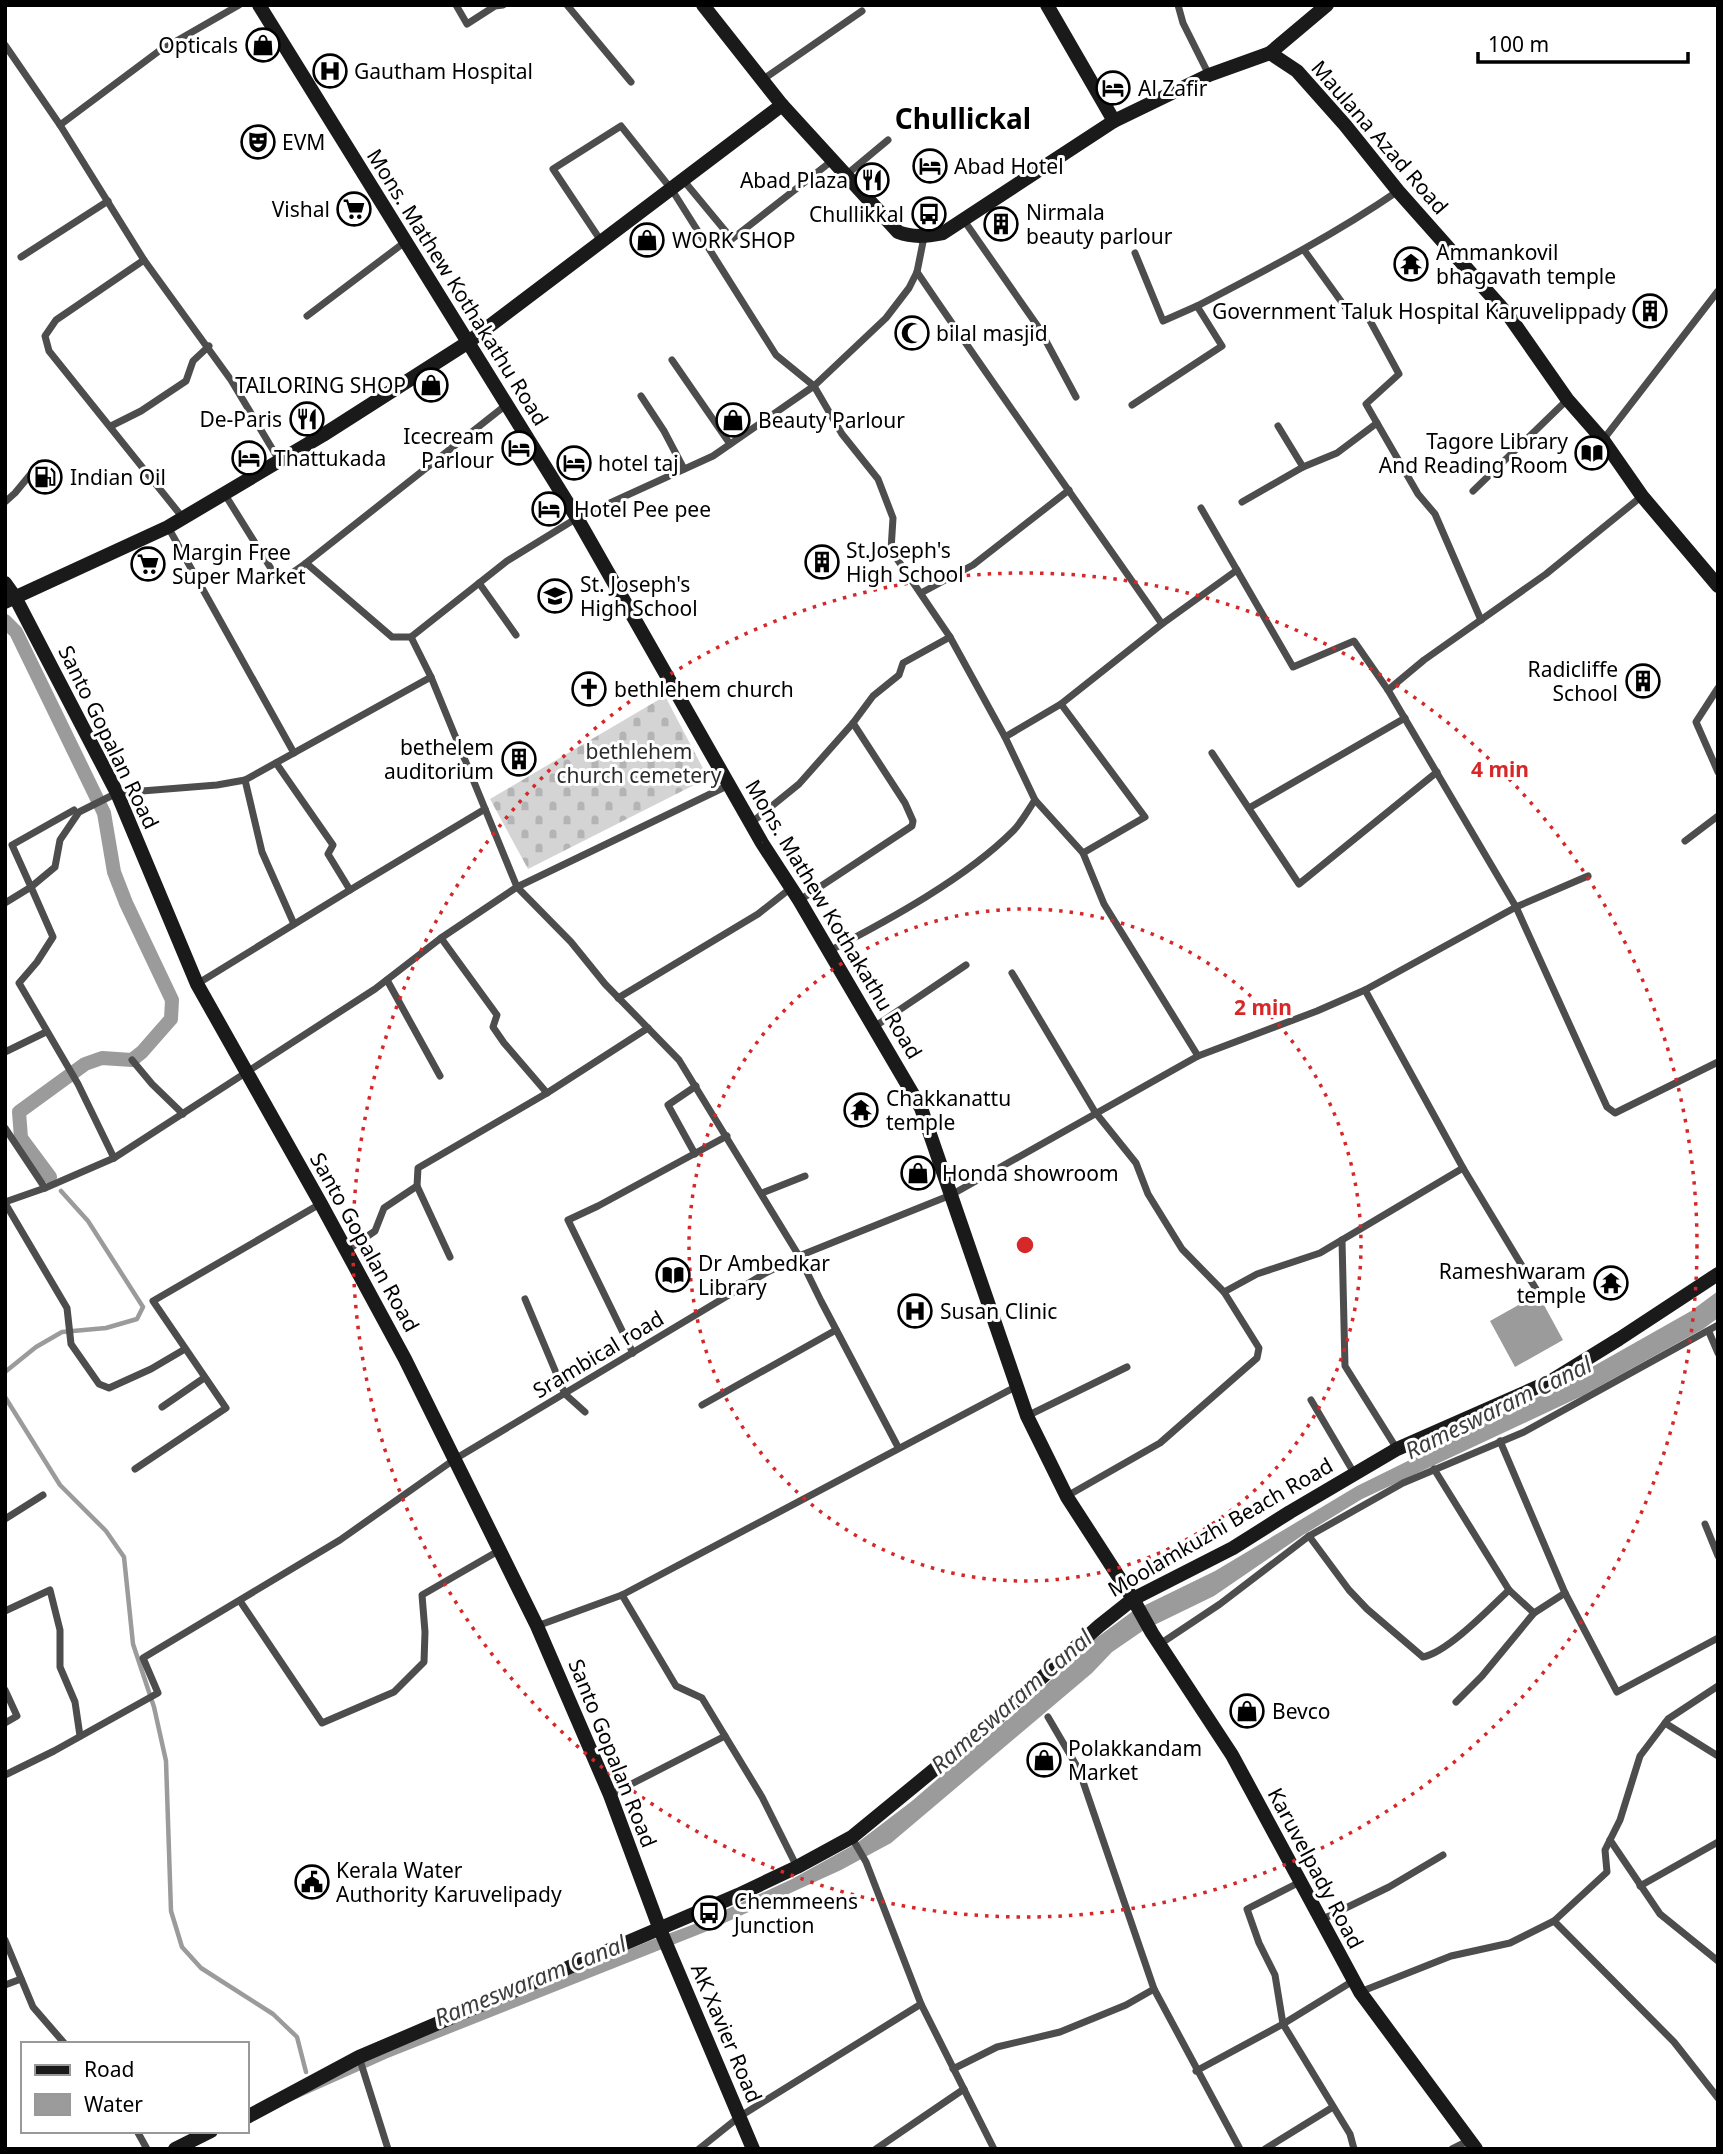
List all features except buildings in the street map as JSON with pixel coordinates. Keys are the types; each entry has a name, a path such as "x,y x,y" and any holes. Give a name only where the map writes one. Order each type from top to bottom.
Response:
{"street":[{"path":"60,125 159,51 239,5"},
{"name":"Mons. Mathew Kothakathu Road","path":"258,5 577,518 751,823 921,1108 1027,1416 1067,1497 1134,1601"},
{"path":"456,5 467,24 495,6 503,5"},
{"path":"567,5 631,82"},
{"path":"704,5 782,105 898,232 910,236 924,236 943,233 1114,121 1209,75 1270,53 1327,5"},
{"path":"1047,5 1114,121"},
{"path":"1178,5 1183,23 1209,75"},
{"path":"762,80 862,11"},
{"path":"5,45 60,125 144,260 209,346 279,460"},
{"name":"Maulana Azad Road","path":"1270,53 1297,71 1398,191 1509,316 1567,399 1603,440 1642,496 1718,586"},
{"path":"10,600 168,527 467,343 782,105"},
{"path":"601,242 553,169 621,126 671,190 776,355 814,386 842,434 878,479 893,517 891,550 950,637 1005,737 1035,800 1083,853 1104,904 1198,1056"},
{"path":"846,175 888,140"},
{"path":"684,181 732,239 832,160"},
{"path":"1135,253 1163,321 1304,250 1360,218 1398,191"},
{"path":"21,257 108,201"},
{"path":"963,219 1039,328 1076,397"},
{"path":"306,563 392,637 411,638 507,561 577,518 713,456 814,386 886,318 909,288 917,272 924,236"},
{"path":"307,316 405,242"},
{"path":"1304,250 1351,315 1368,317 1399,374 1366,404 1418,494 1435,514 1481,620"},
{"path":"144,260 56,320 45,336 49,351 183,518"},
{"path":"917,272 1162,624"},
{"path":"1603,440 1718,291"},
{"path":"1132,405 1222,346 1197,306"},
{"path":"111,426 141,411 186,381 193,361 209,346"},
{"path":"672,360 730,444"},
{"path":"641,396 684,469"},
{"path":"1473,491 1567,399"},
{"path":"223,493 275,575 285,578 506,405"},
{"path":"1242,502 1303,467 1337,453 1377,423"},
{"path":"1278,426 1303,467"},
{"path":"5,502 39,464"},
{"path":"921,593 973,565 1069,490"},
{"path":"1388,690 1424,660 1546,574 1642,496"},
{"path":"1200,508 1293,667 1354,641 1388,690 1516,907 1607,1107 1615,1113 1623,1110 1718,1062"},
{"path":"168,527 294,753"},
{"path":"1005,737 1061,704 1162,624 1237,570"},
{"name":"Santo Gopalan Road","path":"5,583 10,600 111,796 197,984 346,1251 455,1459 537,1626 610,1796 660,1930"},
{"path":"479,583 516,635"},
{"path":"751,823 800,784 873,696 899,675 903,663 950,637"},
{"path":"411,638 431,677 517,887 571,942 618,998 679,1060 799,1256 898,1447"},
{"path":"5,903 31,887 55,867 60,840 79,812 111,796 245,780 431,677"},
{"path":"1718,688 1696,722 1718,772"},
{"path":"1061,704 1145,817 1083,853"},
{"path":"1249,808 1405,718"},
{"path":"618,998 912,826 914,821 905,803 853,723"},
{"path":"1212,752 1299,884 1437,772"},
{"path":"276,763 333,845 328,854 350,890"},
{"path":"245,780 262,852 294,924"},
{"path":"185,1349 151,1369 109,1388 99,1384 71,1344 67,1308 5,1202 114,1158 387,980 441,938 517,887 729,785"},
{"path":"829,951 878,926 971,866 1014,830 1035,800"},
{"path":"197,984 485,809"},
{"path":"74,810 12,845 53,937 19,983 78,1084 114,1158"},
{"path":"1685,841 1718,816"},
{"name":"Srambical road","path":"80,1736 158,1693 144,1658 340,1540 455,1459 764,1274 799,1256 951,1195 1198,1056 1365,990 1516,907 1588,876"},
{"path":"441,938 497,1015 493,1027 547,1093"},
{"path":"874,1027 966,965"},
{"path":"1012,973 1096,1112 1136,1163 1148,1194 1182,1249 1224,1292 1259,1348 1257,1358 1160,1443 1067,1497"},
{"path":"387,980 440,1076"},
{"path":"1365,990 1463,1168 1536,1289"},
{"path":"450,1257 417,1186 418,1168 547,1093 648,1028"},
{"path":"5,1052 46,1032"},
{"path":"132,1060 183,1114"},
{"path":"695,1154 668,1105 696,1086"},
{"path":"5,1128 45,1188"},
{"path":"633,1353 568,1220 727,1136"},
{"path":"1224,1292 1257,1274 1320,1253 1463,1168"},
{"path":"762,1193 804,1176"},
{"path":"346,1251 375,1231 384,1208 417,1186"},
{"path":"135,1469 226,1408 153,1301 321,1204"},
{"path":"1342,1240 1345,1366 1398,1449"},
{"name":"Moolamkuzhi Beach Road","path":"248,2116 359,2059 660,1930 797,1867 852,1838 997,1718 1099,1626 1134,1601 1233,1548 1398,1449 1551,1381 1718,1273"},
{"path":"525,1299 565,1394 584,1412"},
{"path":"1158,1642 1220,1604 1309,1536 1403,1483 1547,1419 1718,1325"},
{"path":"702,1405 836,1330"},
{"path":"1709,1332 1718,1353"},
{"path":"1027,1416 1127,1367"},
{"path":"162,1407 204,1378"},
{"path":"537,1626 622,1595 1017,1386"},
{"path":"1311,1400 1354,1473"},
{"path":"1500,1441 1565,1593 1617,1692 1718,1638"},
{"path":"1434,1469 1509,1590 1534,1613"},
{"path":"5,1519 43,1495"},
{"path":"1705,1524 1718,1556"},
{"path":"1309,1536 1327,1563 1358,1600 1423,1657 1439,1651 1509,1590"},
{"path":"240,1601 322,1723 394,1692 424,1662 422,1595 500,1550"},
{"path":"5,1611 50,1590 60,1630 60,1667 75,1702 80,1736 5,1775"},
{"path":"1456,1702 1482,1676 1534,1613 1565,1593"},
{"path":"622,1595 676,1686 702,1698 762,1797 797,1867"},
{"name":"Karuvelpady Road","path":"1134,1601 1232,1755 1356,1987 1473,2145"},
{"path":"1196,2071 1356,1987 1451,1955 1510,1942 1554,1921 1608,1872 1605,1850 1620,1820 1640,1756 1665,1723 1718,1686"},
{"path":"5,1690 17,1716 5,1723"},
{"path":"1048,1717 1079,1770 1154,1989 1240,2149"},
{"path":"1665,1723 1718,1756"},
{"path":"610,1796 725,1736"},
{"path":"852,1838 866,1862 921,2004 994,2149"},
{"path":"1610,1840 1660,1914 1718,1961"},
{"path":"1640,1886 1718,1842"},
{"path":"1320,1921 1389,1887 1443,1855"},
{"path":"1300,1882 1247,1909 1259,1943 1275,1975 1283,2024 1350,2134 1354,2149"},
{"path":"1554,1921 1674,2042 1718,2098"},
{"name":"AK Xavier Road","path":"660,1930 753,2149"},
{"path":"5,1940 33,2007 63,2042"},
{"path":"5,1984 21,1979"},
{"path":"953,2069 998,2047 1060,2032 1126,2006 1154,1989"},
{"path":"699,2149 739,2117 921,2004"},
{"path":"359,2059 388,2149"},
{"path":"876,2149 964,2089"},
{"path":"1265,2149 1333,2107"},
{"path":"138,2133 147,2149"},
{"path":"175,2149 207,2133"},
{"path":"1452,2149 1473,2145"}],"green space":[{"name":"bethlehem church cemetery","path":"665,696 708,778 528,869 490,799"}],"water":[{"path":"1718,1291 1718,1318 1703,1329 1582,1396 1362,1499 1303,1535 1214,1596 1144,1630 1112,1652 1092,1673 891,1843 841,1870 705,1932 388,2058 248,2121 310,2084 697,1923 792,1879 857,1843 912,1801 1032,1698 1091,1642 1133,1611 1215,1571 1357,1486 1546,1393 1691,1311"},
{"path":"1538,1294 1563,1340 1515,1367 1490,1321"}],"waterway":[{"path":"5,621 16,632 104,813 114,872 172,1000 171,1019 132,1060 102,1058 85,1064 19,1112 21,1138 50,1177"},
{"path":"5,1372 36,1347 62,1332 106,1328 137,1319 143,1307 88,1221 61,1191"},
{"path":"5,1397 60,1485 106,1531 124,1557 133,1644 154,1707 166,1761 171,1911 182,1947 201,1968 273,2014 297,2037 306,2072"}],"place":[{"name":"Opticals","path":"263,45"},
{"name":"Gautham Hospital","path":"330,71"},
{"name":"Al Zafir","path":"1113,88"},
{"name":"EVM","path":"258,142"},
{"name":"Abad Hotel","path":"930,166"},
{"name":"Abad Plaza","path":"872,180"},
{"name":"Vishal","path":"354,209"},
{"name":"Chullikkal","path":"929,214"},
{"name":"Nirmala beauty parlour","path":"1001,224"},
{"name":"WORK SHOP","path":"647,240"},
{"name":"Ammankovil bhagavath temple","path":"1411,264"},
{"name":"Government Taluk Hospital Karuvelippady","path":"1650,311"},
{"name":"bilal masjid","path":"912,333"},
{"name":"TAILORING SHOP","path":"431,385"},
{"name":"De-Paris","path":"307,419"},
{"name":"Beauty Parlour","path":"733,420"},
{"name":"Icecream Parlour","path":"519,448"},
{"name":"Tagore Library And Reading Room","path":"1592,453"},
{"name":"Thattukada","path":"249,458"},
{"name":"hotel taj","path":"574,463"},
{"name":"Indian Oil","path":"45,477"},
{"name":"Hotel Pee pee","path":"549,509"},
{"name":"St.Joseph's High School","path":"822,562"},
{"name":"Margin Free Super Market","path":"148,564"},
{"name":"St. Joseph's High School","path":"555,596"},
{"name":"Radicliffe School","path":"1643,681"},
{"name":"bethlehem church","path":"589,689"},
{"name":"bethelem auditorium","path":"519,759"},
{"name":"Chakkanattu temple","path":"861,1110"},
{"name":"Honda showroom","path":"918,1173"},
{"name":"Dr Ambedkar Library","path":"673,1275"},
{"name":"Rameshwaram temple","path":"1611,1283"},
{"name":"Susan Clinic","path":"915,1311"},
{"name":"Bevco","path":"1247,1711"},
{"name":"Polakkandam Market","path":"1044,1760"},
{"name":"Kerala Water Authority Karuvelipady","path":"312,1882"},
{"name":"Chemmeens Junction","path":"709,1913"}],"district":[{"name":"Chullickal","path":"963,118"}],"water label":[{"name":"Rameswaram Canal","path":"1498,1407"},
{"name":"Rameswaram Canal","path":"1011,1701"},
{"name":"Rameswaram Canal","path":"530,1980"}]}
